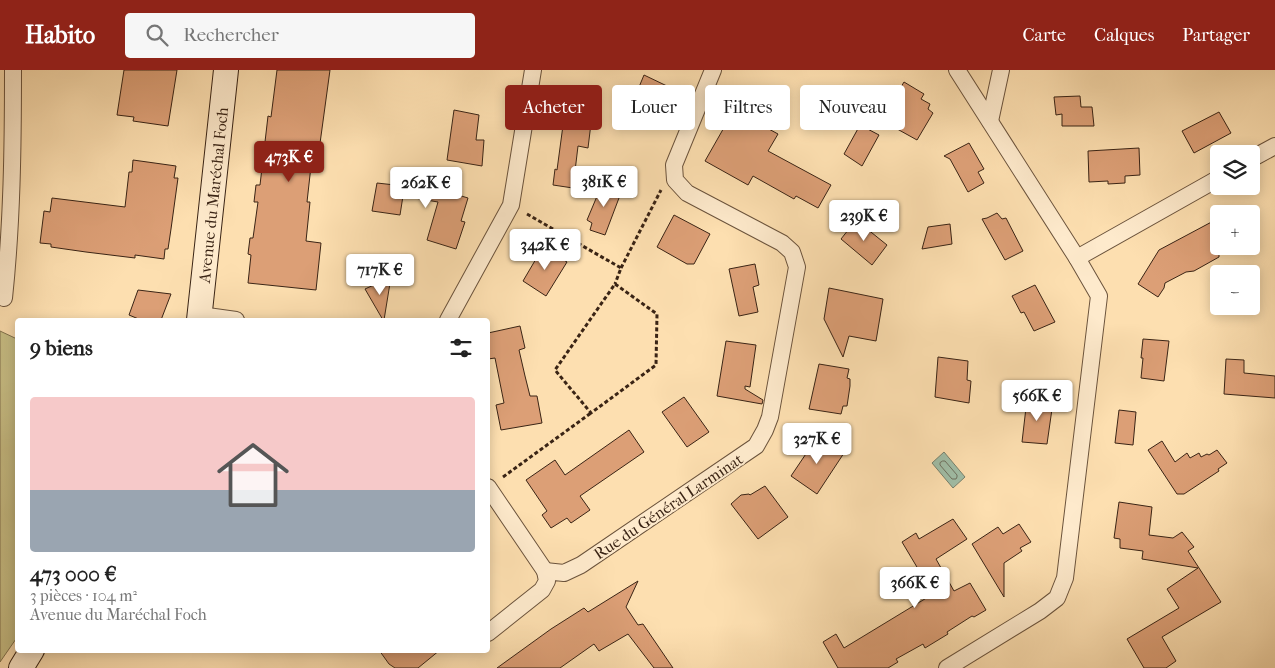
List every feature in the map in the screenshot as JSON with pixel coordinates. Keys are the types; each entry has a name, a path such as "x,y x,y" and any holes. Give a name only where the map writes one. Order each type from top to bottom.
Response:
{"main road":[{"name":"Avenue du Maréchal Foch","path":"200,318 226,70"},
{"path":"21,668 30,653"}],"street":[{"path":"4,298 8,259 13,133 13,70"},
{"path":"449,318 511,205 533,70"},
{"path":"674,165 713,70"},
{"path":"947,668 1040,612 1057,598 1065,578 1099,296 958,70"},
{"path":"990,121 1001,70"},
{"path":"1260,154 1275,146"},
{"name":"Rue du Général Larminat","path":"545,570 564,573 581,565 756,446 770,417 797,267 792,252 782,243 687,193 675,180 674,165"},
{"path":"1077,258 1210,183"},
{"path":"490,491 545,570 547,581 542,590 490,631"}],"path":[{"path":"591,412 555,370 615,284 674,165"},
{"path":"511,205 622,268"},
{"path":"490,487 656,365 658,314 615,284"}],"shaded area":[{"path":"0,331 15,338 15,640 0,662"}],"water":[{"path":"944,452 965,477 953,488 932,463"}],"building":[{"path":"124,70 177,70 168,126 133,121 134,117 117,115"},
{"path":"277,70 330,70 318,158 312,157 307,202 310,202 306,241 321,243 316,290 248,283 251,255 248,254 250,238 253,238 258,202 254,202 256,185 260,185 268,116 271,117"},
{"path":"644,75 665,85 640,85"},
{"path":"904,82 924,94 921,99 930,104 928,109 933,113 917,140 899,130 905,130 905,85 902,85"},
{"path":"1080,96 1081,107 1092,107 1094,126 1062,126 1062,114 1056,115 1054,97"},
{"path":"454,110 479,115 476,140 484,140 482,166 447,160"},
{"path":"1219,112 1231,133 1194,153 1182,131"},
{"path":"562,130 590,130 588,148 578,146 573,188 553,185 555,169 557,170"},
{"path":"723,130 771,130 778,134 768,151 831,185 818,208 796,196 794,199 753,176 748,185 705,161"},
{"path":"857,130 870,130 879,135 862,166 844,154"},
{"path":"969,143 984,169 978,172 984,183 968,192 950,159 944,156"},
{"path":"1139,148 1140,175 1125,176 1125,183 1108,184 1108,181 1089,182 1088,151"},
{"path":"133,160 176,166 174,178 178,178 168,249 165,249 164,259 135,255 135,258 86,252 51,247 51,244 40,243 44,211 50,212 52,198 125,207 129,172 132,172"},
{"path":"405,179 468,198 461,221 465,222 456,249 427,240 438,202 403,196 400,215 372,211 377,183 404,186"},
{"path":"603,182 622,190 605,235 590,230 592,223 587,220"},
{"path":"997,213 1002,219 1006,218 1023,251 1005,260 982,219"},
{"path":"674,215 710,234 694,264 687,264 657,247"},
{"path":"856,220 887,245 872,265 841,239"},
{"path":"1210,223 1210,255 1219,255 1219,257 1194,271 1186,272 1165,283 1158,297 1138,284 1159,250"},
{"path":"950,224 952,244 922,249 928,227"},
{"path":"543,247 567,262 546,296 523,281"},
{"path":"755,264 759,285 753,287 758,312 739,316 729,269"},
{"path":"391,277 384,318 382,318 365,289"},
{"path":"1035,285 1055,322 1034,331 1024,312 1021,313 1012,296"},
{"path":"829,288 883,299 876,341 849,336 843,357 824,319"},
{"path":"138,290 171,294 162,318 136,318 129,315"},
{"path":"520,326 525,348 519,350 530,396 537,396 542,423 501,430 496,405 504,403 495,358 490,359 490,333"},
{"path":"1143,339 1169,341 1164,381 1141,378"},
{"path":"726,341 756,345 750,387 745,386 745,389 763,400 762,404 717,396"},
{"path":"938,357 968,361 967,380 971,381 969,403 935,397"},
{"path":"1226,359 1244,360 1244,373 1275,376 1275,398 1224,394"},
{"path":"819,364 849,369 847,378 850,379 850,386 847,406 843,406 841,414 809,409"},
{"path":"684,397 709,432 687,447 662,412"},
{"path":"1027,399 1053,402 1047,444 1022,442"},
{"path":"1119,410 1136,412 1133,445 1115,443"},
{"path":"629,430 644,452 580,496 590,510 571,523 567,518 551,528 542,515 547,511 526,480 555,460 565,475"},
{"path":"818,436 844,453 817,494 791,476"},
{"path":"1162,441 1175,462 1187,453 1190,458 1199,453 1201,457 1217,450 1227,463 1218,469 1219,471 1184,494 1177,494 1148,450"},
{"path":"765,486 788,517 758,539 731,504 741,495 750,495"},
{"path":"1119,502 1152,507 1149,535 1173,538 1182,532 1194,547 1188,551 1221,602 1162,637 1176,661 1166,668 1144,668 1127,639 1179,608 1167,589 1198,568 1142,559 1143,551 1120,548 1120,539 1114,538"},
{"path":"953,519 967,539 936,559 954,591 970,583 986,610 974,617 972,616 925,648 923,644 896,659 898,662 888,668 838,668 823,642 836,634 844,648 933,594 902,542 916,533 919,539"},
{"path":"1019,524 1031,542 1020,548 1022,551 1004,563 1004,597 972,544 998,527 1003,534"},
{"path":"638,581 626,607 638,625 643,624 673,668 654,668 628,634 599,651 594,644 560,668 497,668 584,608 588,612"},
{"path":"381,653 436,653 418,668 395,668 389,664"}]}
